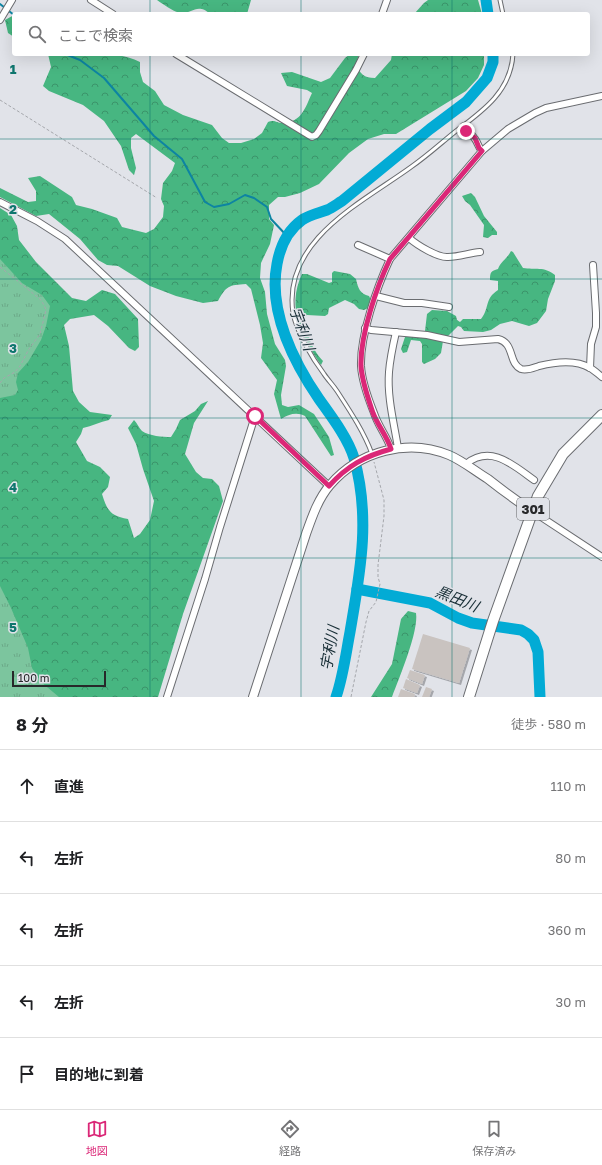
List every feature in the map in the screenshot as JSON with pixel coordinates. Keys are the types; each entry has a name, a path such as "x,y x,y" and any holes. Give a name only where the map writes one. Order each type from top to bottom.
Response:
{"highway":[{"name":"301","path":"469,697 493,621 538,496 563,454 602,415"}],"street":[{"path":"91,0 110,12"},
{"path":"383,12 387,0"},
{"path":"2,17 11,1"},
{"path":"179,56 312,137 319,131 363,56"},
{"path":"395,448 374,413 362,374 361,355 365,328 390,259 482,151 508,129 535,113 560,104 602,96"},
{"path":"464,126 466,131 475,138 479,148 482,151"},
{"path":"0,202 37,221 65,239 329,486"},
{"path":"409,238 441,256 447,257 480,252"},
{"path":"358,244 390,259"},
{"path":"590,368 591,344 596,328 593,265"},
{"path":"376,296 404,303 422,303 449,307"},
{"path":"365,328 371,330 427,335 459,342 498,339 504,341 508,345 516,364 520,368 526,370 550,363 567,362 582,364 602,377"},
{"path":"395,448 389,387 389,371 396,332"},
{"path":"167,697 255,416"},
{"path":"253,697 316,507 329,486 339,476 355,463 370,455 395,448 417,447 432,449 449,455 466,464 532,511 602,557"},
{"path":"466,464 475,458 487,455 496,456 512,464 534,480"}],"lane":[{"path":"500,0 503,12"},
{"path":"370,455 367,441 359,426 319,366 299,332 293,312 293,290 295,280 304,256 331,224 411,167 464,126 498,95 510,70 513,56"}],"path":[{"path":"0,100 157,198"},
{"path":"0,267 40,299 46,310 40,334 29,349 20,366 15,372 4,378 0,383"},
{"path":"351,697 369,611 376,602 380,584 378,577 378,565 384,516 384,500 370,455"}],"green space":[{"path":"157,0 251,0 248,12 207,12 198,9 188,12 177,12"},
{"path":"428,0 478,0 481,12 416,12"},
{"path":"12,16 12,36 8,33 5,20"},
{"path":"48,56 123,56 140,62 140,72 143,82 155,91 164,105 183,115 212,125 222,138 229,143 241,143 254,139 262,133 268,122 272,121 283,123 295,120 305,109 312,93 307,90 287,86 281,73 292,72 321,82 330,78 348,56 358,56 356,64 359,70 365,76 375,78 391,60 392,56 484,56 484,65 478,78 466,91 396,134 384,134 368,139 349,153 319,184 300,193 285,197 278,197 269,205 269,219 274,225 270,244 261,263 260,278 265,292 267,314 275,344 285,360 286,366 281,395 282,405 288,407 299,405 314,414 329,437 334,455 331,456 305,416 293,414 281,419 274,394 277,380 261,358 263,343 260,325 251,289 246,284 229,287 223,292 218,301 203,303 176,296 150,286 118,266 107,265 98,260 80,239 49,214 36,216 0,197 0,188 28,202 36,201 36,191 28,178 40,176 72,197 76,205 117,218 122,227 146,233 154,229 163,217 164,206 161,199 163,183 172,171 175,163 136,134 131,138 131,148 136,168 134,175 129,170 121,146 104,121 83,105 49,91 43,86 51,67"},
{"path":"471,193 475,197 484,216 497,232 497,235 492,235 488,238 483,237 484,225 462,196"},
{"path":"0,208 11,215 17,226 19,240 36,262 72,298 86,301 102,290 115,294 138,319 139,347 135,351 129,348 108,326 94,315 70,319 64,325 69,346 73,391 79,402 90,412 112,415 109,420 83,428 76,442 87,461 100,467 110,477 108,487 102,494 108,508 113,514 128,519 134,538 140,534 150,520 154,501 136,444 128,428 134,420 145,433 156,436 171,437 180,420 195,411 201,404 208,401 194,423 185,454 196,472 203,478 212,479 219,486 223,501 183,614 158,697 59,697 41,682 32,668 28,648 0,586 0,398 15,395 18,390 16,382 18,373 28,362 41,340 46,326 50,306 42,295 22,283 0,259"},
{"path":"0,248 54,305 29,396 0,410"},
{"path":"511,251 523,268 543,269 555,275 555,281 548,299 546,311 537,323 529,326 512,321 500,324 491,330 483,332 464,331 458,326 443,341 441,353 435,359 424,364 422,362 422,344 420,341 411,340 407,352 403,353 401,349 405,337 423,336 427,314 432,310 447,311 456,316 457,320 460,322 463,319 481,319 484,315 489,300 498,290 498,281 490,280 492,271 498,269"},
{"path":"334,271 350,274 356,279 361,292 369,296 371,300 368,308 364,310 359,309 354,304 345,300 329,308 328,314 325,316 307,315 304,317 310,335 310,341 323,361 321,365 302,333 298,322 296,310 297,287 302,274 307,274 329,283 332,282 332,273"},
{"path":"0,561 72,697 0,697"},
{"path":"408,611 416,613 416,621 408,655 392,697 371,697 392,664 401,619"}],"building":[{"path":"423,634 470,648 459,683 412,669"},
{"path":"410,670 425,675 422,684 407,678"},
{"path":"406,679 420,685 417,693 403,688"},
{"path":"426,687 432,689 429,697 422,697"},
{"path":"401,689 415,694 414,697 398,697"}],"waterway":[{"name":"宇利川","path":"486,0 488,12"},
{"path":"0,4 12,13"},
{"path":"70,56 80,60 104,78 154,136 182,159 205,202 214,207 229,204 245,195 254,198 267,207 271,219 287,236"},
{"name":"宇利川","path":"336,697 344,665 360,567 363,524 362,502 354,458 348,443 300,368 292,352 279,317 275,281 278,258 285,239 297,224 305,218 329,209 342,201 430,129 466,102 487,78 493,62 493,56"},
{"name":"黒田川","path":"357,589 430,603 458,618 472,623 521,630 528,634 534,640 538,652 540,697"}],"route":[{"path":"255,416 329,486 355,463 368,456 391,449 390,444 378,423 365,388 361,366 365,328 390,259 482,151 479,148 475,138 466,131"}]}
